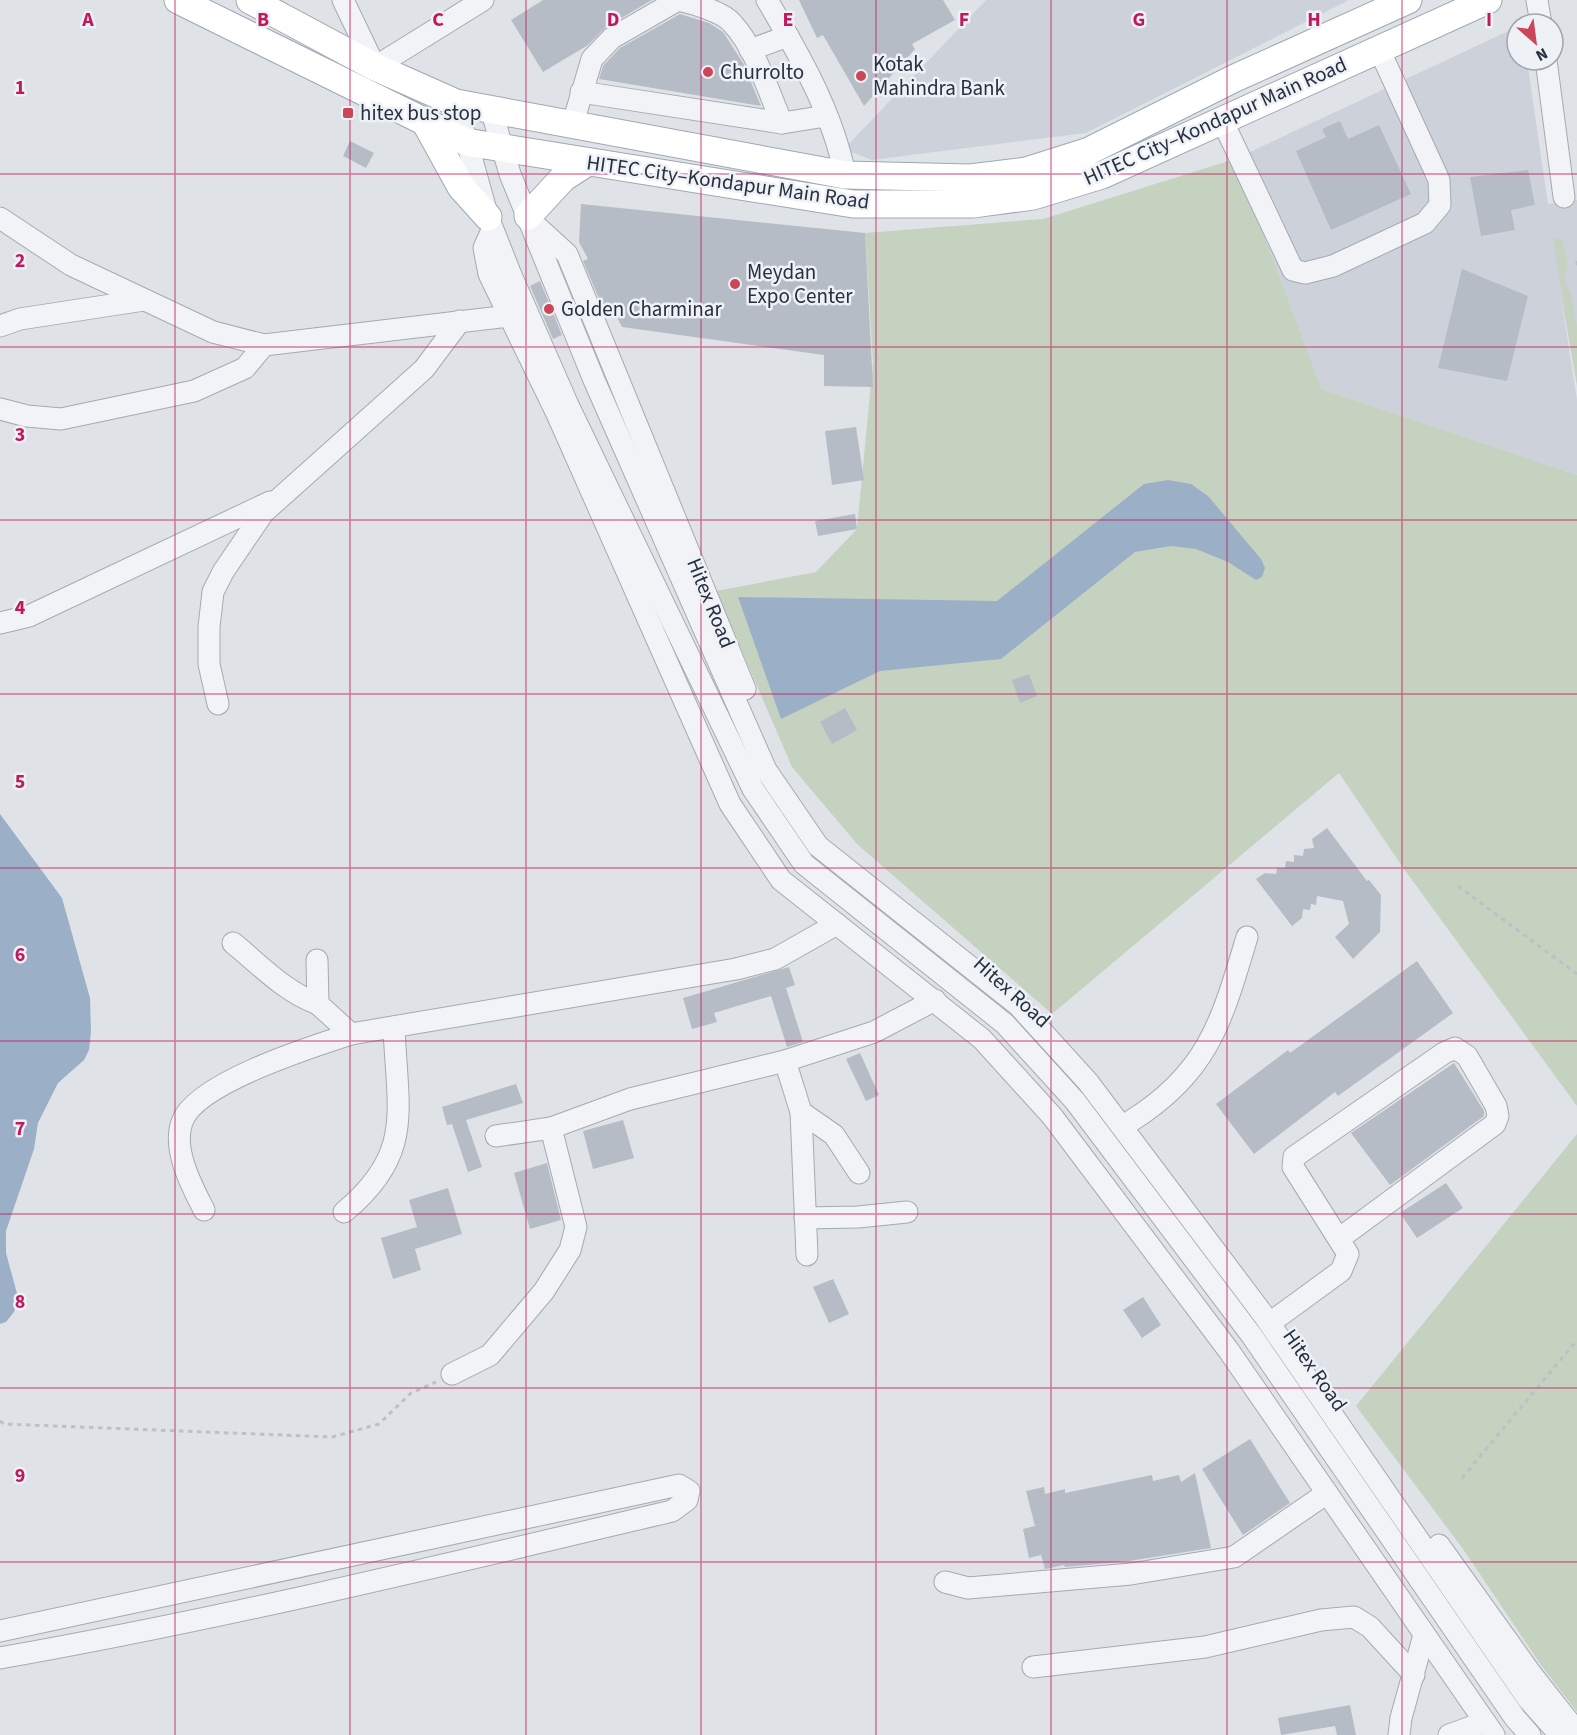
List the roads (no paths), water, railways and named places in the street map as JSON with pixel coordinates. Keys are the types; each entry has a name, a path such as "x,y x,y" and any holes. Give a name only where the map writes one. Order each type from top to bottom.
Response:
{"main road":[{"name":"HITEC City–Kondapur Main Road","path":"178,0 466,142 853,204 973,204 1033,196 1102,175 1488,0"},
{"name":"HITEC City–Kondapur Main Road","path":"250,0 375,67 456,103 845,175 970,178 1026,171 1089,152 1235,78 1408,0"},
{"path":"424,120 461,187 490,224"},
{"path":"738,186 742,156"},
{"path":"528,218 563,178 588,162"}],"street":[{"path":"343,0 375,67 483,0"},
{"path":"573,123 592,59 612,38 678,0 693,3 732,22 750,51 782,123"},
{"path":"767,0 788,36 826,116 841,153 845,175"},
{"path":"750,51 788,36"},
{"path":"1222,120 1293,270 1305,273 1333,266 1425,223 1440,205 1439,180 1379,49"},
{"path":"1548,72 1564,197"},
{"path":"581,92 782,123 826,116"},
{"name":"Hitex Road","path":"456,103 490,224 568,405 753,789 804,864 1005,1024 1075,1101 1251,1336 1515,1718 1530,1735"},
{"name":"Hitex Road","path":"491,109 501,146 528,218 594,380 766,770 818,846 1018,1005 1088,1082 1265,1317 1528,1699 1560,1735"},
{"path":"0,218 71,265 213,332 264,345 509,316"},
{"name":"Hitex Road","path":"528,218 567,254 776,764 830,836 1017,992 1077,1052 1278,1317 1532,1675 1577,1732"},
{"name":"Hitex Road","path":"490,224 484,248 489,274 557,414 730,804 782,880 982,1039 1083,1154 1229,1351 1490,1729"},
{"path":"0,326 20,319 144,300"},
{"path":"218,704 209,664 209,627 213,592 241,545 263,513 276,499 424,369 460,321"},
{"path":"0,410 27,416 61,419 194,391 245,368 264,345"},
{"path":"0,623 29,616 276,499"},
{"path":"204,1210 188,1177 181,1145 182,1122 193,1107 217,1090 280,1057 351,1034 736,969 775,959 837,924"},
{"path":"1131,1121 1151,1108 1195,1068 1224,1015 1247,938"},
{"path":"233,943 286,988 301,998 318,1004 351,1034"},
{"path":"317,960 318,1004"},
{"path":"496,1137 551,1128 630,1099 785,1061 874,1032 935,1000"},
{"path":"344,1212 370,1190 382,1175 398,1134 394,1027"},
{"path":"1278,1317 1341,1271 1348,1254 1293,1167 1294,1157 1444,1053 1455,1048 1467,1056 1496,1106 1498,1116 1495,1124 1340,1238"},
{"path":"785,1061 801,1112 807,1255"},
{"path":"801,1112 834,1135 859,1173"},
{"path":"452,1374 490,1355 544,1291 570,1250 576,1227 551,1128"},
{"path":"805,1218 858,1217 907,1212"},
{"path":"0,1631 679,1485 688,1491 687,1500 672,1511 477,1557 96,1641 0,1658"},
{"path":"945,1582 968,1588 1119,1575 1234,1557 1327,1493"},
{"path":"1033,1668 1204,1647 1321,1620 1354,1617 1370,1627 1414,1675"},
{"path":"1399,1735 1401,1718 1425,1635"},
{"path":"1449,1735 1490,1729"}],"water":[{"path":"1168,480 1191,484 1208,496 1261,559 1265,568 1262,577 1256,580 1228,562 1196,549 1171,546 1135,552 1001,659 880,671 781,719 738,597 997,601 1144,484"},
{"path":"0,814 62,898 90,998 91,1032 89,1050 84,1060 58,1083 38,1123 34,1149 6,1231 6,1253 18,1297 14,1312 6,1322 0,1324"}],"place":[{"name":"Churrolto","path":"708,72"},
{"name":"Kotak Mahindra Bank","path":"861,76"},
{"name":"hitex bus stop","path":"348,113"},
{"name":"Meydan Expo Center","path":"735,284"},
{"name":"Golden Charminar","path":"549,309"}]}
